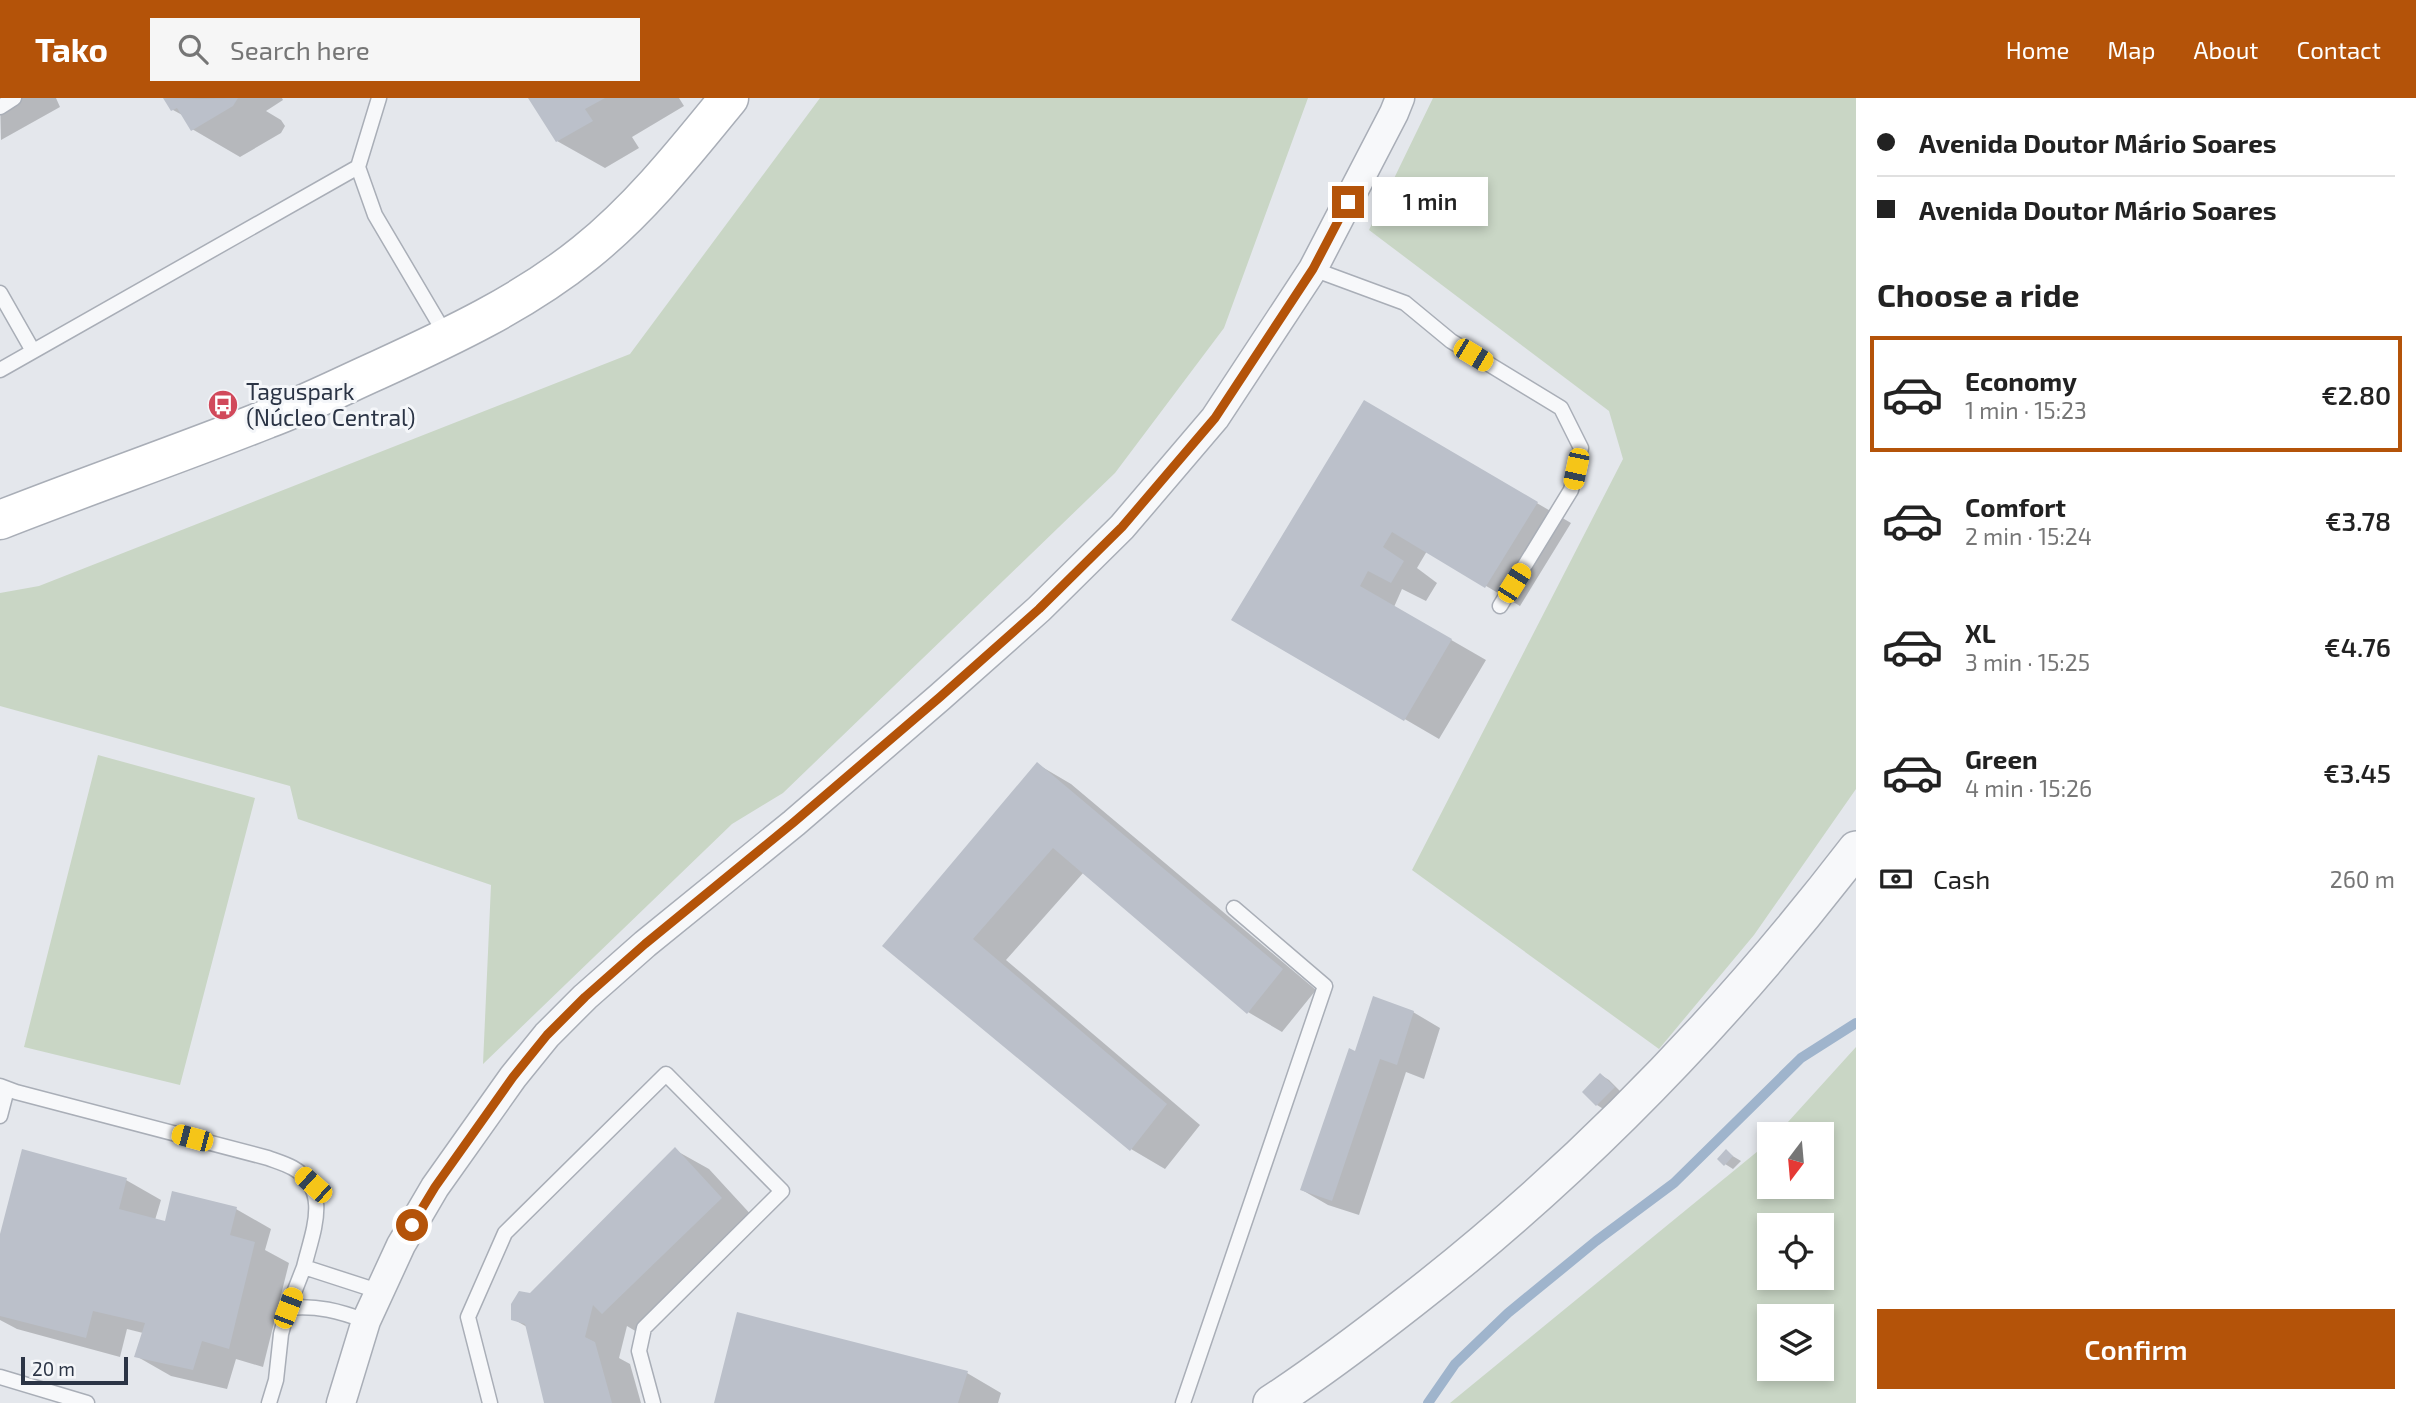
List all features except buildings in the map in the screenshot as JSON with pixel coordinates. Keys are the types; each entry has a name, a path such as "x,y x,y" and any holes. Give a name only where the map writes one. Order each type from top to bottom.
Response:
{"main road":[{"path":"0,520 106,478 270,419 448,338 521,297 586,253 644,197 729,98"}],"street":[{"path":"341,1403 366,1321 401,1245 435,1187 513,1077 547,1035 645,944 794,822 940,697 1039,609 1112,536 1215,418 1313,269 1400,98"},
{"path":"1270,1403 1322,1369 1454,1267 1550,1184 1639,1099 1734,998 1856,849"}],"lane":[{"path":"0,107 14,98"},
{"path":"379,98 358,167 375,215 448,338"},
{"path":"0,370 358,167"},
{"path":"1313,269 1405,303 1451,341 1561,408 1581,448 1571,490 1500,606"},
{"path":"0,293 33,351"},
{"path":"1183,1403 1325,986 1234,908"},
{"path":"490,1403 468,1317 505,1233 666,1074 782,1191 644,1328 639,1351 653,1403"},
{"path":"0,1116 4,1087 268,1158 295,1168 313,1185 318,1211 304,1267 281,1334 276,1380 269,1403"},
{"path":"304,1267 378,1291"},
{"path":"288,1308 331,1308 366,1321"},
{"path":"0,1377 87,1403"}],"green space":[{"path":"820,98 1308,98 1224,328 1115,473 783,793 732,824 483,1064 491,885 298,819 290,786 0,706 0,593 39,586 630,354"},
{"path":"1433,98 1856,98 1856,789 1754,935 1659,1049 1412,870 1623,459 1609,411 1369,230"},
{"path":"98,755 255,798 180,1085 24,1047"},
{"path":"1856,1047 1856,1403 1450,1403 1757,1152 1757,1199 1834,1199 1834,1122 1788,1122"}],"waterway":[{"path":"1428,1403 1455,1364 1508,1313 1596,1241 1674,1183 1801,1058 1856,1023"}],"place":[{"name":"Taguspark (Núcleo Central)","path":"223,405"}],"route":[{"path":"412,1225 435,1187 513,1077 547,1035 585,997 940,697 1039,609 1122,527 1215,418 1313,269 1348,202"}]}
